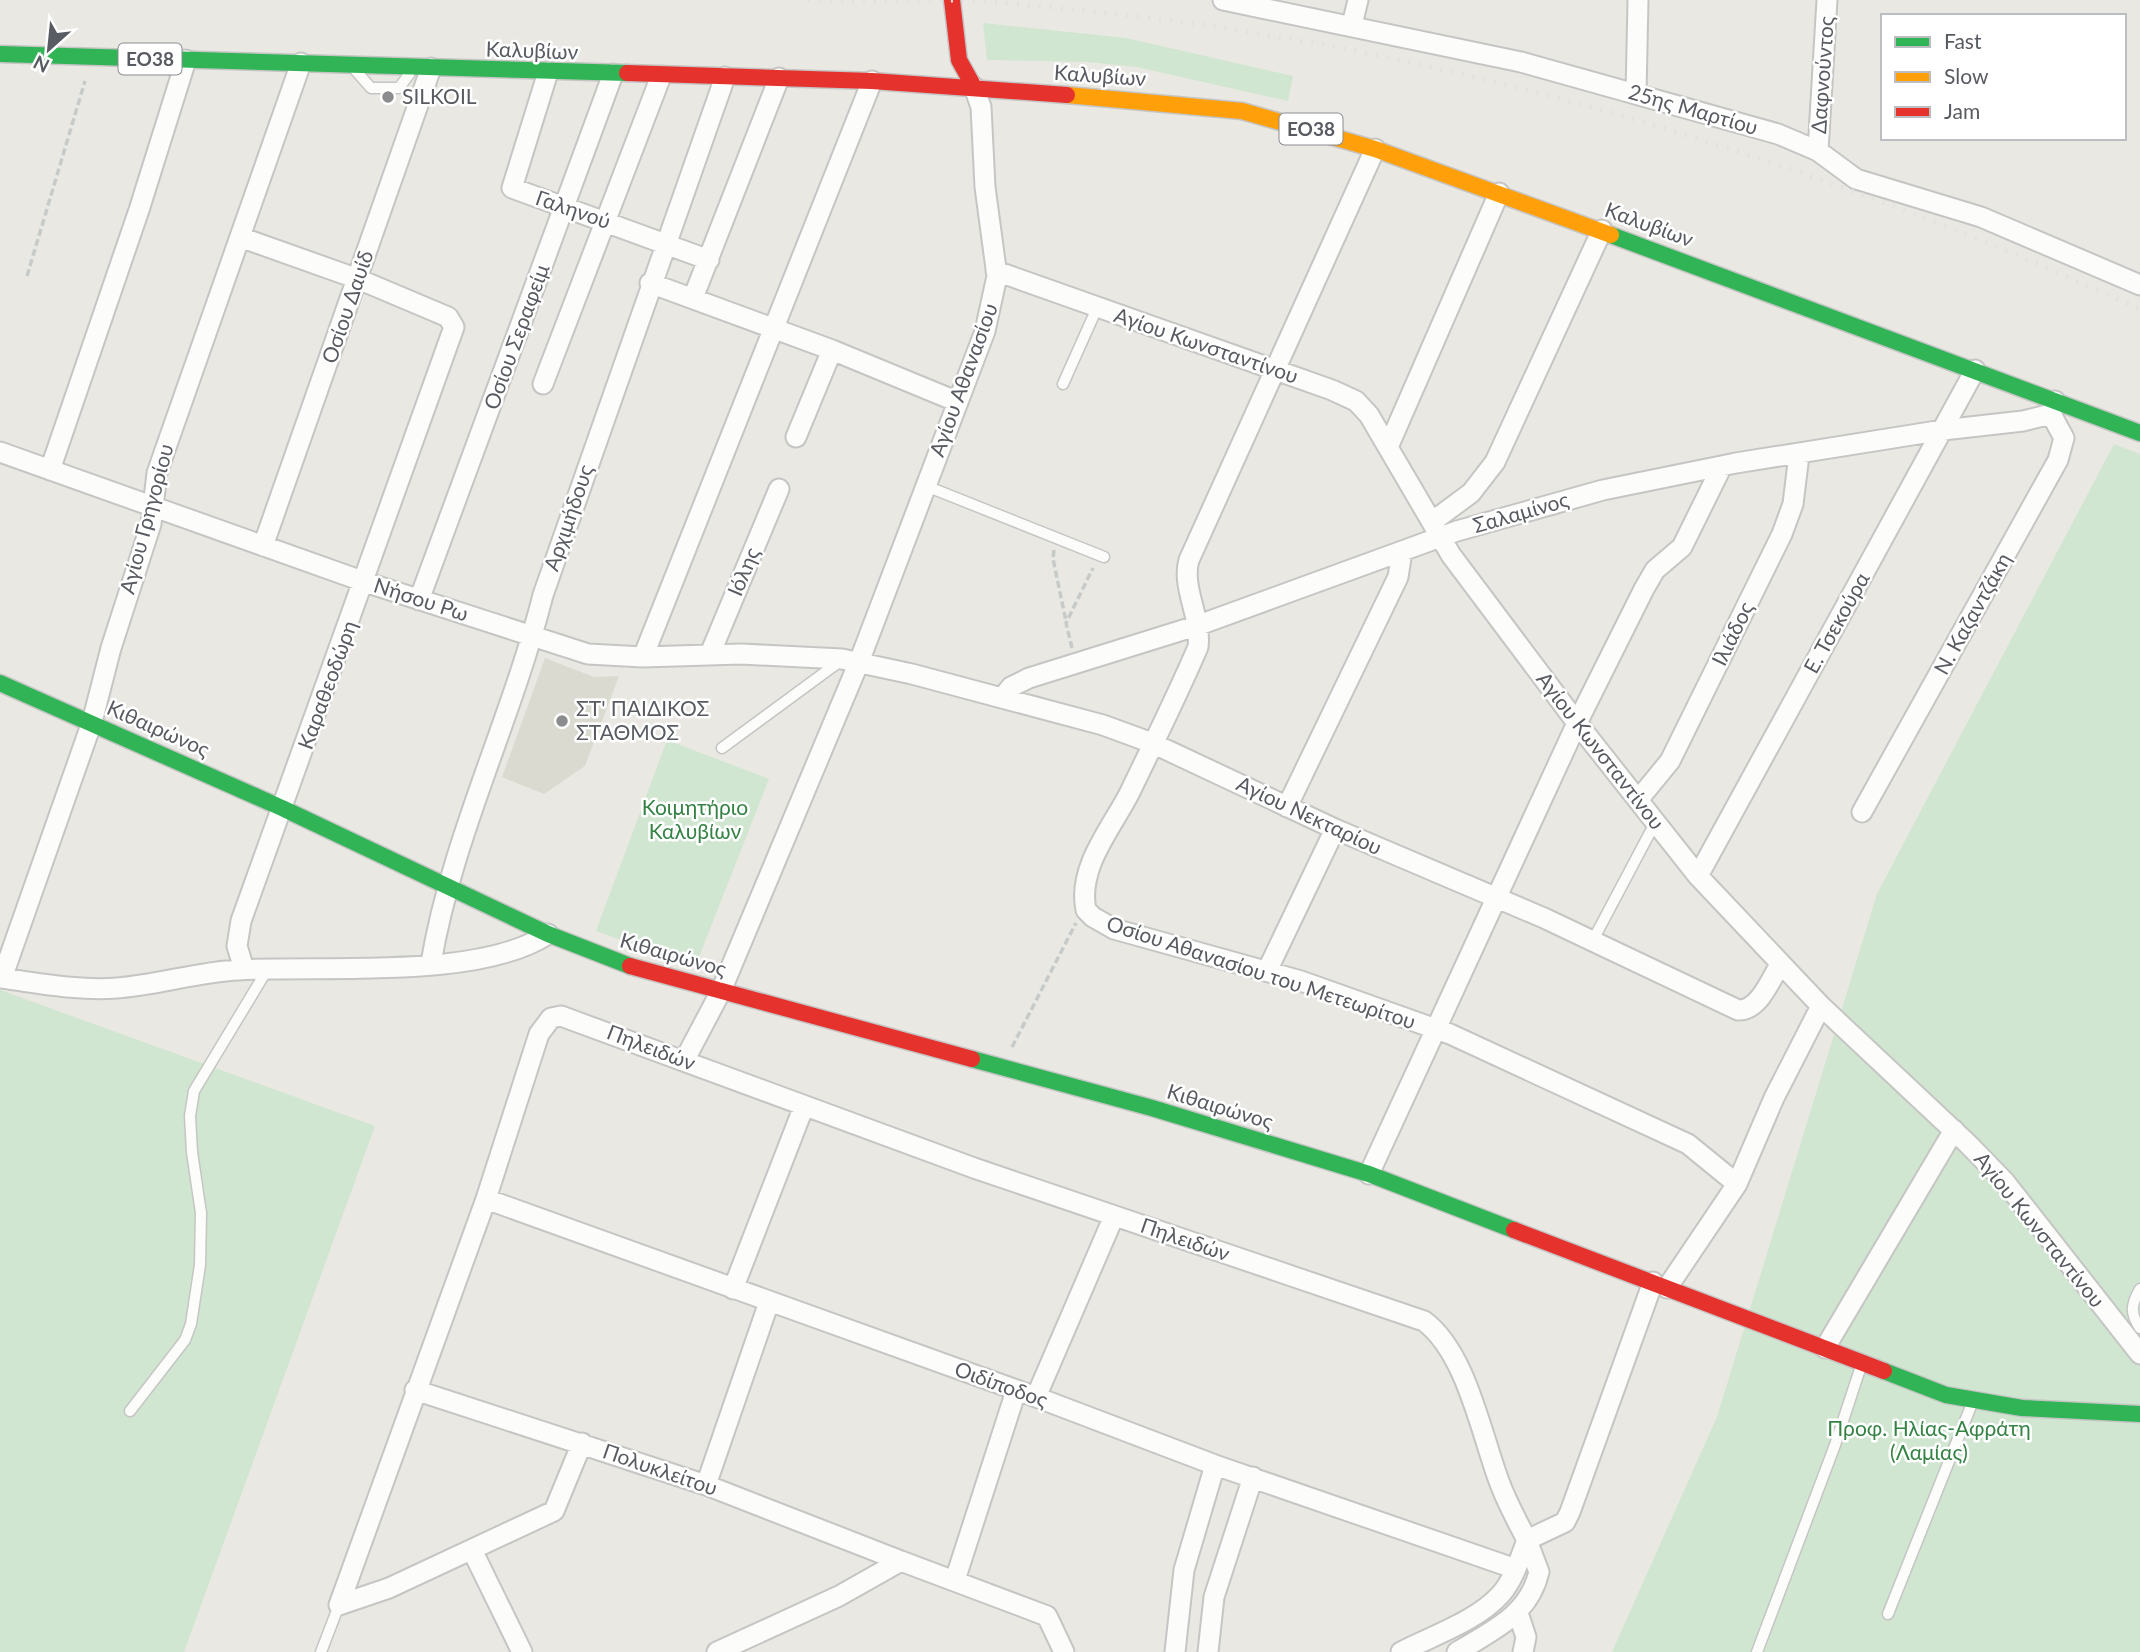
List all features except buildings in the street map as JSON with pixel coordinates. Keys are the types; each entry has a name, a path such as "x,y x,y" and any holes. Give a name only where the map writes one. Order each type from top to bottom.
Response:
{"street":[{"path":"952,0 959,60 974,87"},
{"name":"25ης Μαρτίου","path":"1223,0 1509,60 1778,134 1818,151 1856,179 1981,217 2140,285"},
{"path":"1352,25 1358,0"},
{"path":"1636,94 1638,0"},
{"name":"Δαφνούντος","path":"1818,151 1827,0"},
{"name":"Καλυβίων","path":"0,54 872,81 1225,108 1270,117 1375,149 1499,192 1975,370 2053,407 2140,432"},
{"path":"50,470 139,210 186,60"},
{"name":"Αγίου Γρηγορίου","path":"1,978 92,722 111,648 151,524 157,473 301,63"},
{"name":"Οσίου Δαυίδ","path":"263,546 358,279 422,68"},
{"name":"Γαληνού","path":"548,72 510,184 514,190 665,242 709,261"},
{"name":"Οσίου Σεραφείμ","path":"419,600 613,74"},
{"path":"543,384 662,76"},
{"name":"Αρχιμήδους","path":"431,964 447,885 532,637 543,595 650,284 725,77"},
{"path":"693,298 779,78"},
{"path":"643,657 872,81"},
{"name":"Αγίου Αθανασίου","path":"684,1060 722,991 850,661 926,486 985,331 995,291 996,271 985,187 981,107 974,87"},
{"path":"1086,910 1085,889 1097,851 1198,647 1199,625 1188,564 1375,149"},
{"path":"1389,445 1499,192"},
{"path":"1437,529 1471,493 1495,462 1602,230"},
{"path":"240,237 358,279"},
{"name":"Αγίου Κωνσταντίνου","path":"996,271 1356,401 1389,445 1451,555 1655,824 1698,876 1780,965 2005,1182 2140,1354"},
{"name":"Καραθεοδώρη","path":"244,969 238,934 454,327 448,317 358,279"},
{"path":"650,284 774,327 958,402"},
{"path":"796,437 832,350"},
{"name":"Ε. Τσεκούρα","path":"1698,876 1975,370"},
{"name":"Σαλαμίνος","path":"1002,698 1019,682 1199,625 1402,552 1437,529 1603,490 1722,466 1943,430 2023,421 2053,407"},
{"name":"Ν. Καζαντζάκη","path":"1862,812 2058,460 2064,438 2053,407"},
{"name":"Νήσου Ρω","path":"0,452 365,582 588,654 643,657 710,654 850,661"},
{"name":"Ιλιάδος","path":"1638,800 1670,761 1782,534 1793,504 1799,455"},
{"path":"1369,1174 1438,1030 1577,723 1644,589 1655,570 1682,547 1722,466"},
{"name":"Ιόλης","path":"710,654 779,489"},
{"path":"1287,807 1398,577 1402,552"},
{"name":"Αγίου Νεκταρίου","path":"850,661 1103,725 1152,743 1335,829 1497,898 1738,1010 1745,1010 1758,1000 1780,965"},
{"name":"Κιθαιρώνος","path":"0,683 282,807 548,934 637,969 1152,1108 1369,1174 1862,1363 1973,1402 2022,1408 2140,1414"},
{"path":"1268,971 1335,829"},
{"name":"Οσίου Αθανασίου του Μετεωρίτου","path":"1086,910 1093,918 1114,929 1268,971 1438,1030 1688,1144 1737,1184"},
{"path":"1,978 63,987 116,988 194,973 244,969 431,964 501,955 525,948 548,934"},
{"path":"1401,1652 1491,1603 1501,1594 1516,1569 1527,1540 1564,1522 1570,1513 1660,1285 1737,1184 1774,1098 1821,1006"},
{"name":"Πηλειδών","path":"486,1199 539,1034 551,1018 561,1016 1114,1216 1424,1321 1436,1330 1457,1365 1500,1485 1527,1540 1539,1572 1536,1584 1518,1613"},
{"path":"733,1289 804,1106"},
{"path":"1825,1348 1954,1130"},
{"path":"339,1605 486,1199"},
{"name":"Οιδίποδος","path":"486,1199 1036,1397 1215,1465 1516,1569"},
{"path":"1036,1397 1114,1216"},
{"path":"706,1485 769,1302"},
{"name":"Πολυκλείτου","path":"415,1390 706,1485 901,1561"},
{"path":"955,1580 1016,1391"},
{"path":"339,1605 389,1588 554,1511 582,1443"},
{"path":"1175,1652 1184,1570 1215,1465"},
{"path":"1208,1652 1213,1597 1253,1477"},
{"path":"472,1550 522,1652"},
{"path":"716,1652 839,1596 901,1561 1047,1616 1064,1652"},
{"path":"1457,1652 1518,1613 1526,1637 1523,1652"}],"lane":[{"path":"1063,384 1097,308"},
{"path":"926,486 1101,556"},
{"path":"722,748 850,661"},
{"path":"1592,942 1655,824"},
{"path":"130,1411 185,1340 191,1324 200,1265 201,1213 191,1152 190,1116 194,1091 267,969"},
{"path":"2140,1289 2132,1308 2133,1318 2140,1328"},
{"path":"1758,1652 1835,1445 1862,1363"},
{"path":"1888,1615 1973,1402"},
{"path":"321,1652 339,1605"}],"path":[{"path":"27,276 73,127 91,57"},
{"path":"1055,538 1053,559 1076,663"},
{"path":"1066,623 1101,556"},
{"path":"1001,1068 1073,926 1086,910"}],"shaded area":[{"name":"ΣΤ' ΠΑΙΔΙΚΟΣ ΣΤΑΘΜΟΣ","path":"545,658 594,677 619,676 585,766 544,794 502,777"}],"green space":[{"path":"983,23 1126,38 1293,76 1288,101 1137,67 1088,62 987,60"},
{"name":"Προφ. Ηλίας-Αφράτη (Λαμίας)","path":"2114,444 2140,454 2140,1652 1612,1652 1717,1417 1877,894"},
{"name":"Κοιμητήριο Καλυβίων","path":"667,740 769,779 695,967 596,931"},
{"path":"0,990 375,1126 184,1652 0,1652"}],"railway":[{"path":"808,0 969,1 1078,10 1216,27 1352,50 1487,80 1621,116 1753,157 1884,203 2013,254 2140,309"}],"traffic: fast":[{"path":"0,54 627,73"},
{"path":"1611,235 2140,433"},
{"path":"0,683 282,808 548,934 630,966"},
{"path":"972,1059 1152,1108 1369,1174 1514,1230"},
{"path":"1884,1371 1946,1395 2022,1408 2140,1414"}],"traffic: slow":[{"path":"1067,95 1242,111 1375,149 1611,235"}],"traffic: jam":[{"path":"952,0 959,60 974,87"},
{"path":"627,73 872,81 1067,95"},
{"path":"630,966 972,1059"},
{"path":"1514,1230 1884,1371"}],"place":[{"name":"SILKOIL","path":"388,97"},
{"name":"ΣΤ' ΠΑΙΔΙΚΟΣ ΣΤΑΘΜΟΣ","path":"562,721"}]}
